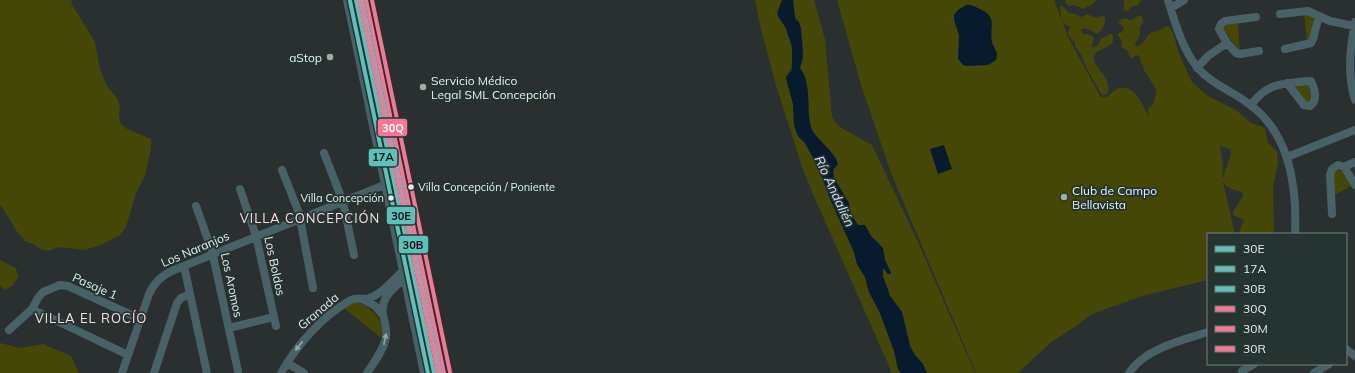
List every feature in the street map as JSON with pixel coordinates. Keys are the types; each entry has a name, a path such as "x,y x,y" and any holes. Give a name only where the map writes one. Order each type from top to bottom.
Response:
{"highway":[{"path":"351,21 356,0"},
{"path":"356,0 394,182 444,373"},
{"path":"366,0 406,271 434,373"},
{"path":"363,78 376,92"}],"street":[{"path":"347,0 363,78 394,182"},
{"path":"1184,0 1169,4 1183,42 1198,68 1213,82 1251,105 1268,123 1282,146 1287,157 1294,192 1295,233"},
{"path":"1280,14 1305,10 1336,23 1355,24 1350,64 1351,85 1355,100"},
{"path":"1285,48 1311,43 1319,16"},
{"path":"1256,17 1226,21 1221,24 1220,30 1227,43 1237,54 1259,51"},
{"path":"1198,68 1208,56 1227,43"},
{"path":"1251,105 1266,89 1287,83"},
{"path":"1287,157 1355,130"},
{"path":"324,153 343,202 354,254"},
{"path":"1344,167 1355,162"},
{"path":"1332,214 1330,173 1332,169 1335,166 1340,165 1344,167 1355,185"},
{"path":"282,170 300,219 313,288"},
{"name":"Los Naranjos","path":"122,373 148,294 155,283 166,274 256,236 394,182"},
{"name":"Los Boldos","path":"240,189 256,236 276,326"},
{"name":"Los Aromos","path":"196,206 213,254 238,371"},
{"path":"184,266 208,373"},
{"path":"367,373 383,347 386,338 383,306 386,297 406,271"},
{"path":"406,271 424,373"},
{"name":"Granada","path":"281,373 302,341 325,320 348,302 354,299 369,298 378,293 406,271"},
{"name":"Pasaje 1","path":"9,330 32,309 43,292 63,285 140,319"},
{"path":"154,373 177,303 183,296 190,294"},
{"path":"362,299 375,306 383,315"},
{"path":"32,309 128,355"},
{"path":"229,328 274,317"},
{"path":"1129,373 1141,360 1158,350 1178,342 1207,334"},
{"path":"1347,350 1355,356"},
{"path":"287,363 304,373"},
{"path":"1241,369 1251,365"},
{"path":"1314,373 1327,365"}],"shaded area":[{"path":"0,0 72,0 71,3 95,42 100,69 107,86 117,98 120,106 119,115 121,124 127,129 151,139 151,148 145,176 136,193 126,227 120,235 103,244 85,250 58,247 49,251 40,249 25,241 18,233 0,204"},
{"path":"755,0 782,0 779,7 792,52 792,65 786,78 793,104 798,136 805,143 818,167 831,201 854,252 857,264 865,277 869,292 880,313 894,351 898,369 901,373 892,373 802,167 775,82"},
{"path":"793,0 814,0 825,39 832,117 838,126 872,145 918,242 975,373 927,373 923,364 915,355 910,346 902,312 890,296 883,277 883,267 888,274 891,273 880,244 871,236 865,225 858,225 853,219 849,204 834,179 833,172 838,164 836,159 812,131 806,81 800,68 803,57 802,37 798,21 795,17"},
{"name":"Club de Campo Bellavista","path":"837,0 1054,0 1068,37 1100,96 1105,98 1115,90 1127,88 1136,95 1149,117 1148,109 1154,103 1156,89 1145,72 1139,56 1136,55 1131,59 1127,50 1121,47 1122,41 1117,34 1123,31 1124,27 1118,23 1125,18 1131,20 1140,15 1142,17 1143,24 1140,26 1140,35 1135,44 1137,47 1144,42 1147,36 1152,32 1158,31 1166,26 1169,27 1173,32 1178,51 1191,81 1208,96 1236,110 1251,123 1263,127 1268,143 1277,152 1278,162 1273,188 1274,233 1238,233 1244,221 1233,215 1233,212 1243,196 1243,193 1229,188 1223,182 1235,233 1207,233 1207,280 1142,296 1092,314 1050,343 1018,373 976,373 891,173 861,85","holes":["1220,146 1231,150 1231,154 1222,180 1223,166"]},
{"path":"1066,0 1096,0 1093,4 1083,9 1074,5 1067,5 1065,2"},
{"path":"1124,0 1141,0 1138,5 1131,7 1127,12 1124,10"},
{"path":"1060,6 1063,6 1069,13 1081,17 1087,14 1096,18 1102,16 1105,17 1103,27 1098,33 1096,34 1091,30 1084,28 1081,30 1082,33 1093,37 1093,48 1099,44 1101,38 1112,34 1113,39 1110,45 1095,53 1094,56 1096,65 1107,81 1108,93 1105,95 1102,95 1088,71 1082,56 1075,46 1075,43 1069,36 1068,33 1070,27 1063,23"},
{"path":"1304,13 1314,16 1310,40 1307,41"},
{"path":"1238,23 1240,51 1238,51 1223,28 1226,24"},
{"path":"1309,83 1312,101 1308,104 1292,88 1294,85"},
{"path":"1336,170 1342,171 1351,186 1334,195 1332,176"},
{"path":"0,260 16,268 18,277 13,285 5,290 0,286"},
{"path":"357,302 373,311 380,321 382,332 381,338 345,309"},
{"path":"0,343 20,348 43,344 71,356 79,373 0,373"}],"water":[{"name":"Río Andalién","path":"782,0 793,0 795,17 801,28 803,57 800,68 806,81 812,131 836,159 838,164 833,170 834,178 849,203 851,215 858,225 865,225 871,236 883,248 885,260 891,274 888,274 883,268 883,277 890,296 902,312 910,346 915,355 923,364 927,373 901,373 898,369 894,351 880,313 869,292 865,277 857,264 854,252 831,201 818,167 805,143 798,136 796,131 794,125 793,104 786,78 792,70 792,46 786,28 777,13"},
{"path":"966,5 972,5 985,11 991,18 991,36 997,55 996,60 988,65 967,66 963,65 958,59 959,35 954,20 954,15 958,10"},
{"path":"944,145 952,169 938,174 930,149"}],"transit line":[{"name":"30E","path":"356,0 434,373"},
{"name":"30B","path":"362,0 440,372"},
{"name":"30Q","path":"366,0 444,373"},
{"name":"30R","path":"372,0 450,372"},
{"name":"17A","path":"350,1 428,373"},
{"name":"30M","path":"360,1 438,373"}],"place":[{"name":"aStop","path":"330,57"},
{"name":"Servicio Médico Legal SML Concepción","path":"423,87"},
{"name":"Villa Concepción / Poniente","path":"411,187"},
{"name":"Club de Campo Bellavista","path":"1064,197"},
{"name":"Villa Concepción","path":"391,198"}],"district":[{"name":"VILLA CONCEPCIÓN","path":"310,218"},
{"name":"VILLA EL ROCÍO","path":"91,318"}]}
